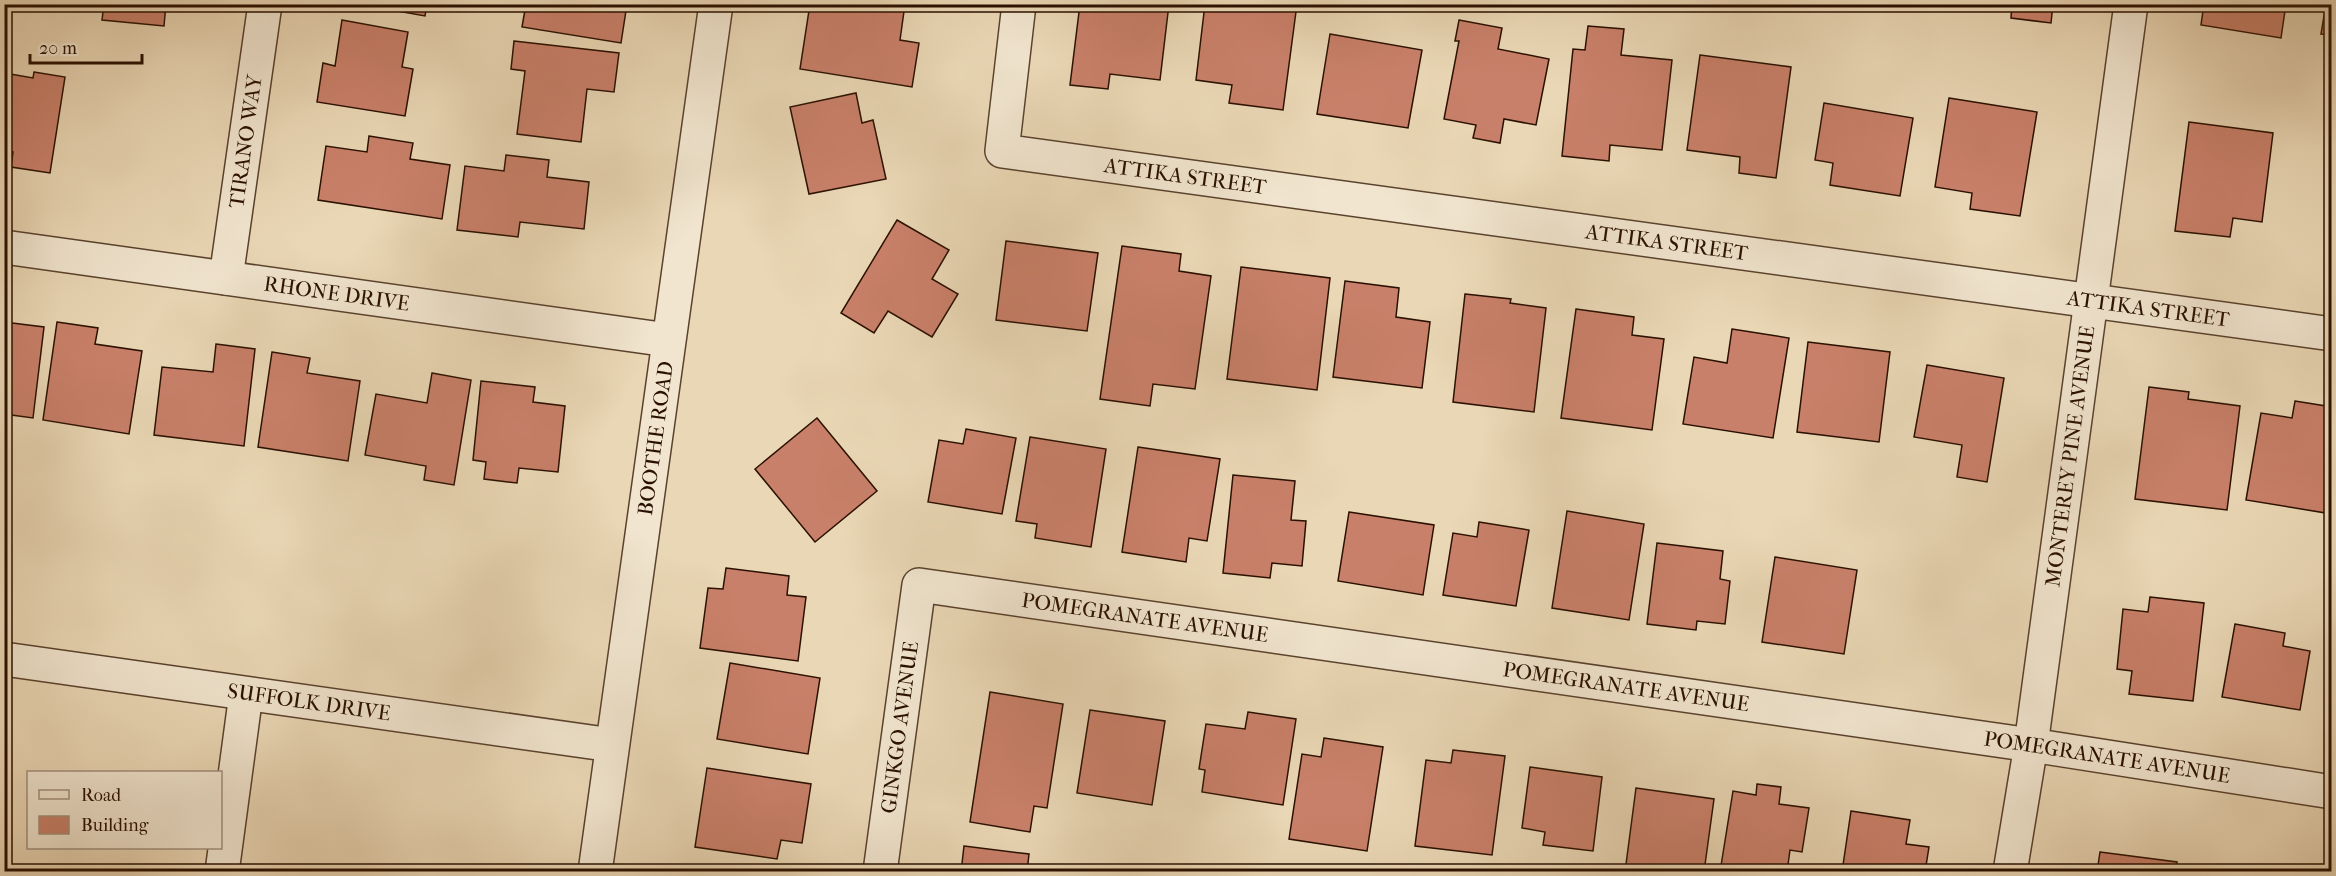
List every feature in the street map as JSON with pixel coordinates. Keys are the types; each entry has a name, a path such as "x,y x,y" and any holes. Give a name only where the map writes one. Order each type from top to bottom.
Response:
{"street":[{"name":"TIRANO WAY","path":"226,278 265,4"},
{"name":"BOOTHE ROAD","path":"595,872 716,4"},
{"name":"ATTIKA STREET","path":"1019,4 1002,151 2331,334"},
{"name":"MONTEREY PINE AVENUE","path":"2010,872 2031,745 2131,4"},
{"name":"RHONE DRIVE","path":"4,246 668,340"},
{"name":"POMEGRANATE AVENUE","path":"919,585 2031,745 2331,792"},
{"name":"GINKGO AVENUE","path":"880,872 919,585"},
{"name":"SUFFOLK DRIVE","path":"4,659 612,745"},
{"path":"222,872 246,693"}],"building":[{"path":"104,4 166,4 164,26 102,20"},
{"path":"358,4 427,4 425,16"},
{"path":"526,4 627,4 621,43 522,27"},
{"path":"810,4 905,4 900,40 919,43 912,87 800,69"},
{"path":"1080,4 1169,4 1160,80 1110,74 1108,89 1070,85"},
{"path":"1205,4 1297,4 1283,110 1229,103 1232,85 1196,80"},
{"path":"2012,4 2053,4 2051,23 2011,18"},
{"path":"2204,4 2286,4 2281,38 2201,25"},
{"path":"2326,4 2332,4 2332,35 2321,34"},
{"path":"342,20 408,32 402,67 413,69 405,116 317,102 323,63 335,66"},
{"path":"1459,20 1502,28 1498,49 1549,59 1536,125 1504,119 1500,143 1473,138 1476,125 1444,119 1459,41 1455,41"},
{"path":"1588,26 1624,29 1621,55 1672,60 1662,150 1610,145 1609,161 1562,156 1573,49 1585,50"},
{"path":"1330,34 1422,50 1408,128 1317,114"},
{"path":"514,41 619,53 614,92 587,89 581,142 517,134 525,71 511,69"},
{"path":"1700,55 1791,67 1776,178 1739,173 1740,157 1687,150"},
{"path":"34,72 65,77 50,173 11,167 13,152 4,151 4,73 33,78"},
{"path":"856,93 862,123 873,120 886,179 809,194 790,107"},
{"path":"1949,98 2037,112 2020,216 1970,209 1972,193 1935,187"},
{"path":"1824,103 1913,118 1900,196 1830,185 1833,163 1815,160"},
{"path":"2189,122 2273,133 2262,222 2233,218 2230,237 2175,231"},
{"path":"369,136 413,143 410,159 450,165 442,219 318,200 326,146 367,152"},
{"path":"506,155 549,160 547,177 589,182 584,229 520,222 518,237 457,230 465,166 504,171"},
{"path":"897,220 949,250 932,279 958,294 932,337 888,311 874,333 841,313"},
{"path":"1006,241 1098,253 1087,331 996,320"},
{"path":"1122,246 1181,254 1179,271 1211,276 1195,389 1153,384 1150,406 1100,399"},
{"path":"1241,267 1330,278 1317,390 1227,379"},
{"path":"1345,281 1399,288 1396,317 1430,322 1422,388 1333,377"},
{"path":"1465,294 1511,299 1510,303 1546,308 1534,412 1453,402"},
{"path":"1576,309 1634,317 1632,335 1664,339 1652,430 1561,418"},
{"path":"4,322 44,327 33,418 4,414"},
{"path":"57,322 98,328 95,344 142,351 129,434 43,420"},
{"path":"1732,329 1789,338 1773,438 1683,424 1694,357 1727,363"},
{"path":"1808,342 1890,352 1879,442 1797,432"},
{"path":"216,344 255,349 244,446 154,435 162,367 213,372"},
{"path":"272,352 310,358 307,373 360,381 348,461 258,447"},
{"path":"1927,365 2004,378 1987,482 1957,477 1962,445 1914,437"},
{"path":"432,373 471,380 454,485 424,480 426,466 365,455 376,394 427,403"},
{"path":"481,381 535,387 533,402 565,406 558,472 519,468 517,483 484,479 486,462 473,460"},
{"path":"2149,387 2189,392 2188,399 2240,406 2227,510 2135,499"},
{"path":"2295,401 2332,407 2332,514 2246,500 2261,413 2292,418"},
{"path":"817,418 877,491 815,542 755,469"},
{"path":"966,429 1016,438 1002,514 928,502 939,440 963,444"},
{"path":"1030,437 1106,449 1091,547 1035,538 1037,524 1016,521"},
{"path":"1138,447 1220,459 1207,541 1189,538 1186,562 1122,552"},
{"path":"1233,475 1295,481 1291,520 1306,521 1302,566 1272,563 1270,578 1223,573"},
{"path":"1567,511 1644,524 1629,620 1552,608"},
{"path":"1349,512 1434,525 1423,595 1338,581"},
{"path":"1479,522 1529,530 1516,606 1443,595 1453,533 1477,537"},
{"path":"1657,543 1723,551 1720,579 1730,581 1725,624 1697,621 1696,630 1647,624"},
{"path":"1775,557 1857,570 1844,654 1762,642"},
{"path":"726,568 789,576 787,595 806,597 798,661 700,648 708,588 723,589"},
{"path":"2150,597 2204,603 2193,701 2129,694 2132,671 2117,669 2123,609 2148,612"},
{"path":"2235,624 2285,633 2283,646 2310,651 2300,710 2222,697"},
{"path":"730,663 820,678 808,754 717,739"},
{"path":"990,692 1063,704 1047,808 1034,806 1030,832 970,822"},
{"path":"1090,710 1165,721 1152,805 1077,793"},
{"path":"1248,712 1296,719 1283,805 1202,792 1205,770 1199,769 1206,724 1245,729"},
{"path":"1324,738 1383,747 1367,851 1289,839 1302,754 1321,757"},
{"path":"1453,750 1505,756 1492,855 1415,846 1426,760 1451,763"},
{"path":"1530,767 1602,777 1593,851 1543,845 1545,832 1522,828"},
{"path":"707,768 811,784 802,843 781,840 777,859 695,847"},
{"path":"1757,784 1781,787 1779,804 1809,808 1802,852 1790,850 1787,872 1720,872 1733,791 1756,795"},
{"path":"1636,788 1714,799 1704,872 1625,872"},
{"path":"1851,811 1910,820 1906,844 1929,847 1925,872 1842,872"},
{"path":"964,846 1029,854 1027,872 961,872"},
{"path":"2100,852 2177,862 2176,872 2097,872"},
{"path":"2210,867 2251,872 2209,872"}]}
